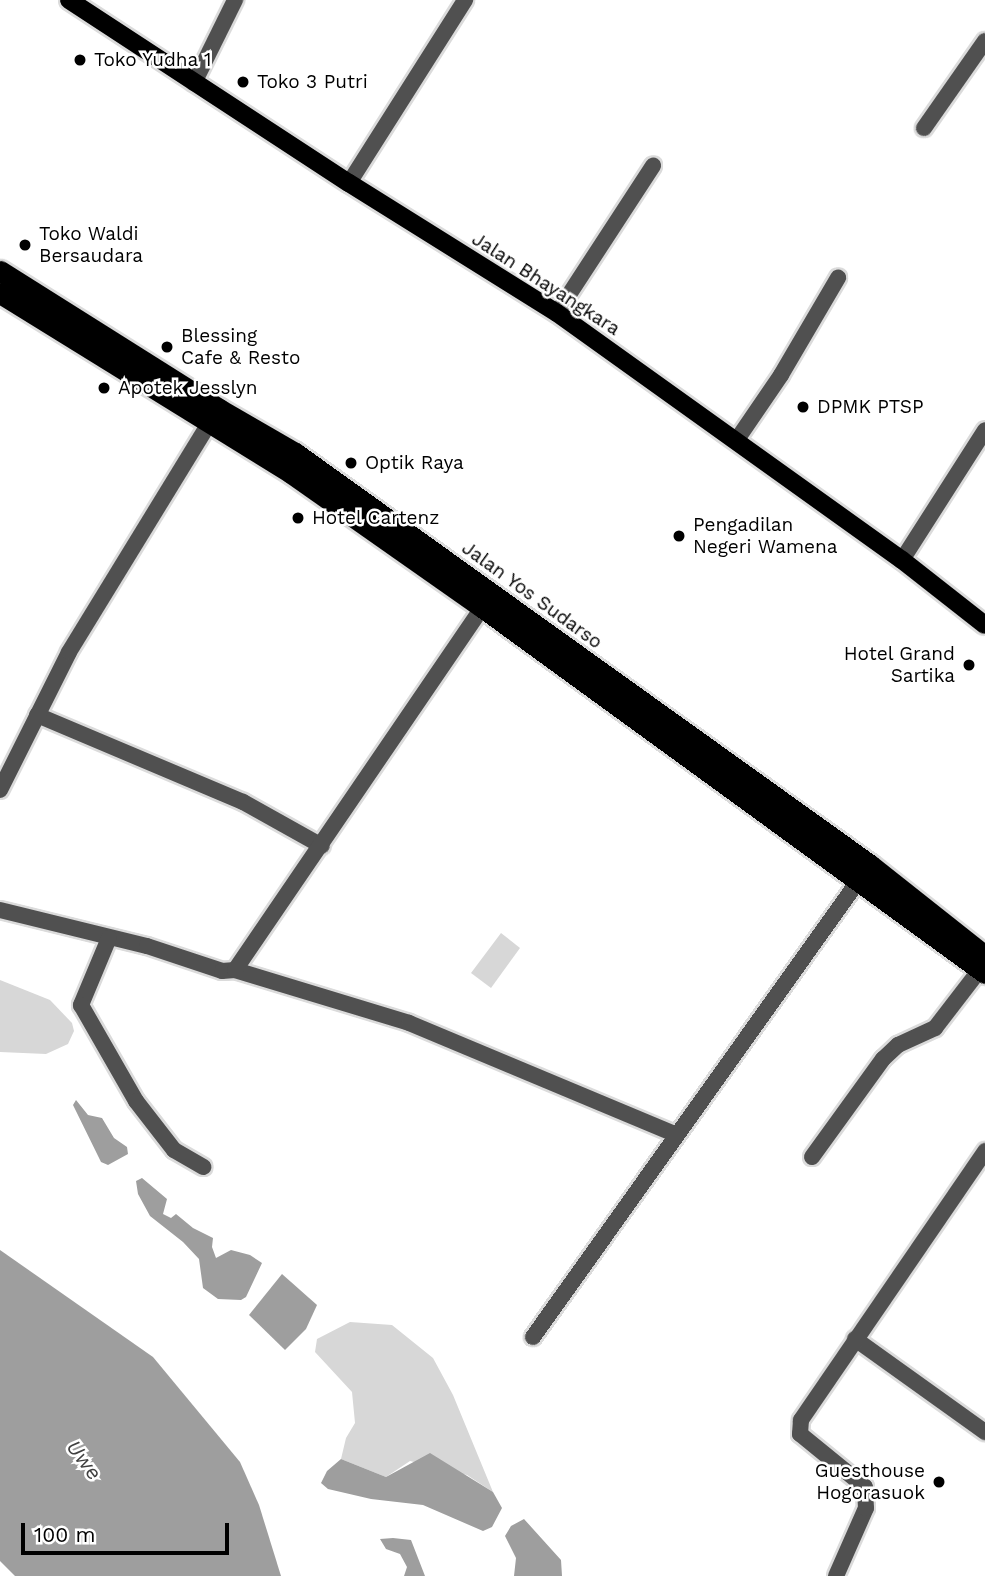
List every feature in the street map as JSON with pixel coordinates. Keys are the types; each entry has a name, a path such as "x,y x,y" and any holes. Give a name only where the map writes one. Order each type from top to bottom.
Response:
{"highway":[{"name":"Jalan Yos Sudarso","path":"1,280 213,417 291,473 487,600 865,872 984,966"}],"main road":[{"name":"Jalan Bhayangkara","path":"69,0 349,183 557,313 902,559 985,625"}],"street":[{"path":"194,82 235,0"},
{"path":"349,183 465,0"},
{"path":"924,128 985,41"},
{"path":"557,313 653,166"},
{"path":"736,441 780,375 838,278"},
{"path":"0,790 69,652 213,417"},
{"path":"902,559 985,430"},
{"path":"235,970 322,846 487,600"},
{"path":"37,715 243,802 322,846"},
{"path":"533,1338 675,1134 865,872"},
{"path":"0,911 147,946 222,971 235,970 409,1023 675,1134"},
{"path":"109,939 82,1005 136,1101 174,1150 203,1167"},
{"path":"812,1157 883,1059 898,1045 935,1028 984,966"},
{"path":"836,1576 866,1508 865,1488 800,1434 801,1420 985,1151"},
{"path":"855,1339 985,1432"}],"shaded area":[{"path":"501,933 520,948 491,988 471,973"},
{"path":"0,980 50,1000 72,1023 74,1031 68,1044 46,1054 0,1052"},
{"path":"350,1322 392,1325 433,1358 453,1395 493,1492 467,1475 410,1461 386,1477 341,1459 346,1438 355,1423 352,1392 315,1352 317,1339"}],"water":[{"path":"76,1100 88,1115 102,1118 114,1138 127,1147 128,1154 108,1165 101,1162 73,1105"},
{"path":"142,1178 167,1199 163,1214 171,1218 176,1214 193,1228 213,1238 212,1247 216,1258 231,1250 250,1255 262,1263 246,1297 241,1300 218,1299 203,1288 199,1259 183,1242 150,1216 138,1194 136,1181"},
{"name":"Uwe","path":"0,1250 153,1357 240,1462 259,1505 281,1576 15,1576 0,1561"},
{"path":"282,1274 317,1305 306,1329 285,1350 249,1315"},
{"path":"430,1453 493,1492 502,1508 492,1527 483,1531 423,1505 371,1499 328,1489 321,1483 327,1471 341,1459 386,1477"},
{"path":"524,1519 561,1560 562,1576 514,1576 516,1558 505,1536 511,1526"},
{"path":"380,1539 411,1540 425,1576 404,1576 407,1567 400,1554 386,1549"}],"place":[{"name":"Toko Yudha 1","path":"80,60"},
{"name":"Toko 3 Putri","path":"243,82"},
{"name":"Toko Waldi Bersaudara","path":"25,245"},
{"name":"Blessing Cafe & Resto","path":"167,347"},
{"name":"Apotek Jesslyn","path":"104,388"},
{"name":"DPMK PTSP","path":"803,407"},
{"name":"Optik Raya","path":"351,463"},
{"name":"Hotel Cartenz","path":"298,518"},
{"name":"Pengadilan Negeri Wamena","path":"679,536"},
{"name":"Hotel Grand Sartika","path":"969,665"},
{"name":"Guesthouse Hogorasuok","path":"939,1482"}]}
